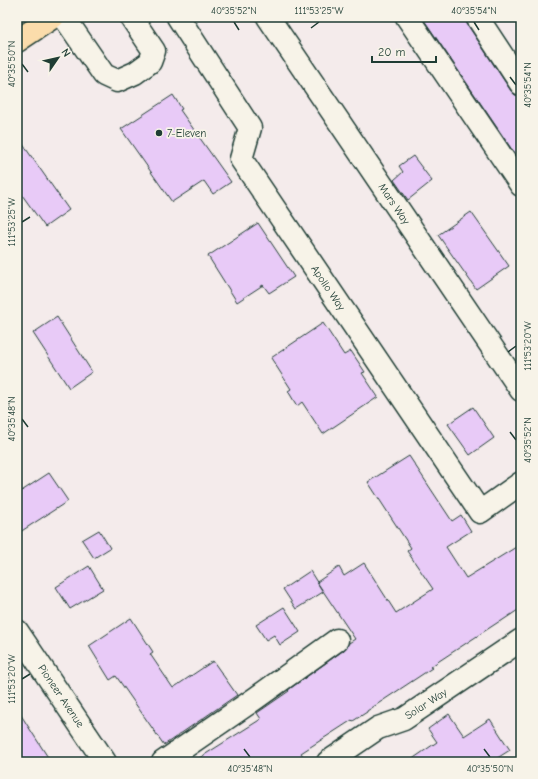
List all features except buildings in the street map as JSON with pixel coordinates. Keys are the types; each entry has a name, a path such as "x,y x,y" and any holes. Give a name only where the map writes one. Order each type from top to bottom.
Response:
{"main road":[{"path":"18,37 53,17"}],"street":[{"path":"64,17 104,75 117,81 135,73 150,62 154,51 131,17"},
{"name":"Apollo Way","path":"178,17 250,128 241,159 480,512 521,483"},
{"name":"Mars Way","path":"268,17 521,390"},
{"path":"408,17 521,185"},
{"path":"477,17 521,84"},
{"name":"Pioneer Avenue","path":"17,631 105,762"},
{"path":"163,762 337,640"},
{"name":"Solar Way","path":"328,762 378,728 404,719 521,640"}],"place":[{"name":"7-Eleven","path":"159,133"}]}
